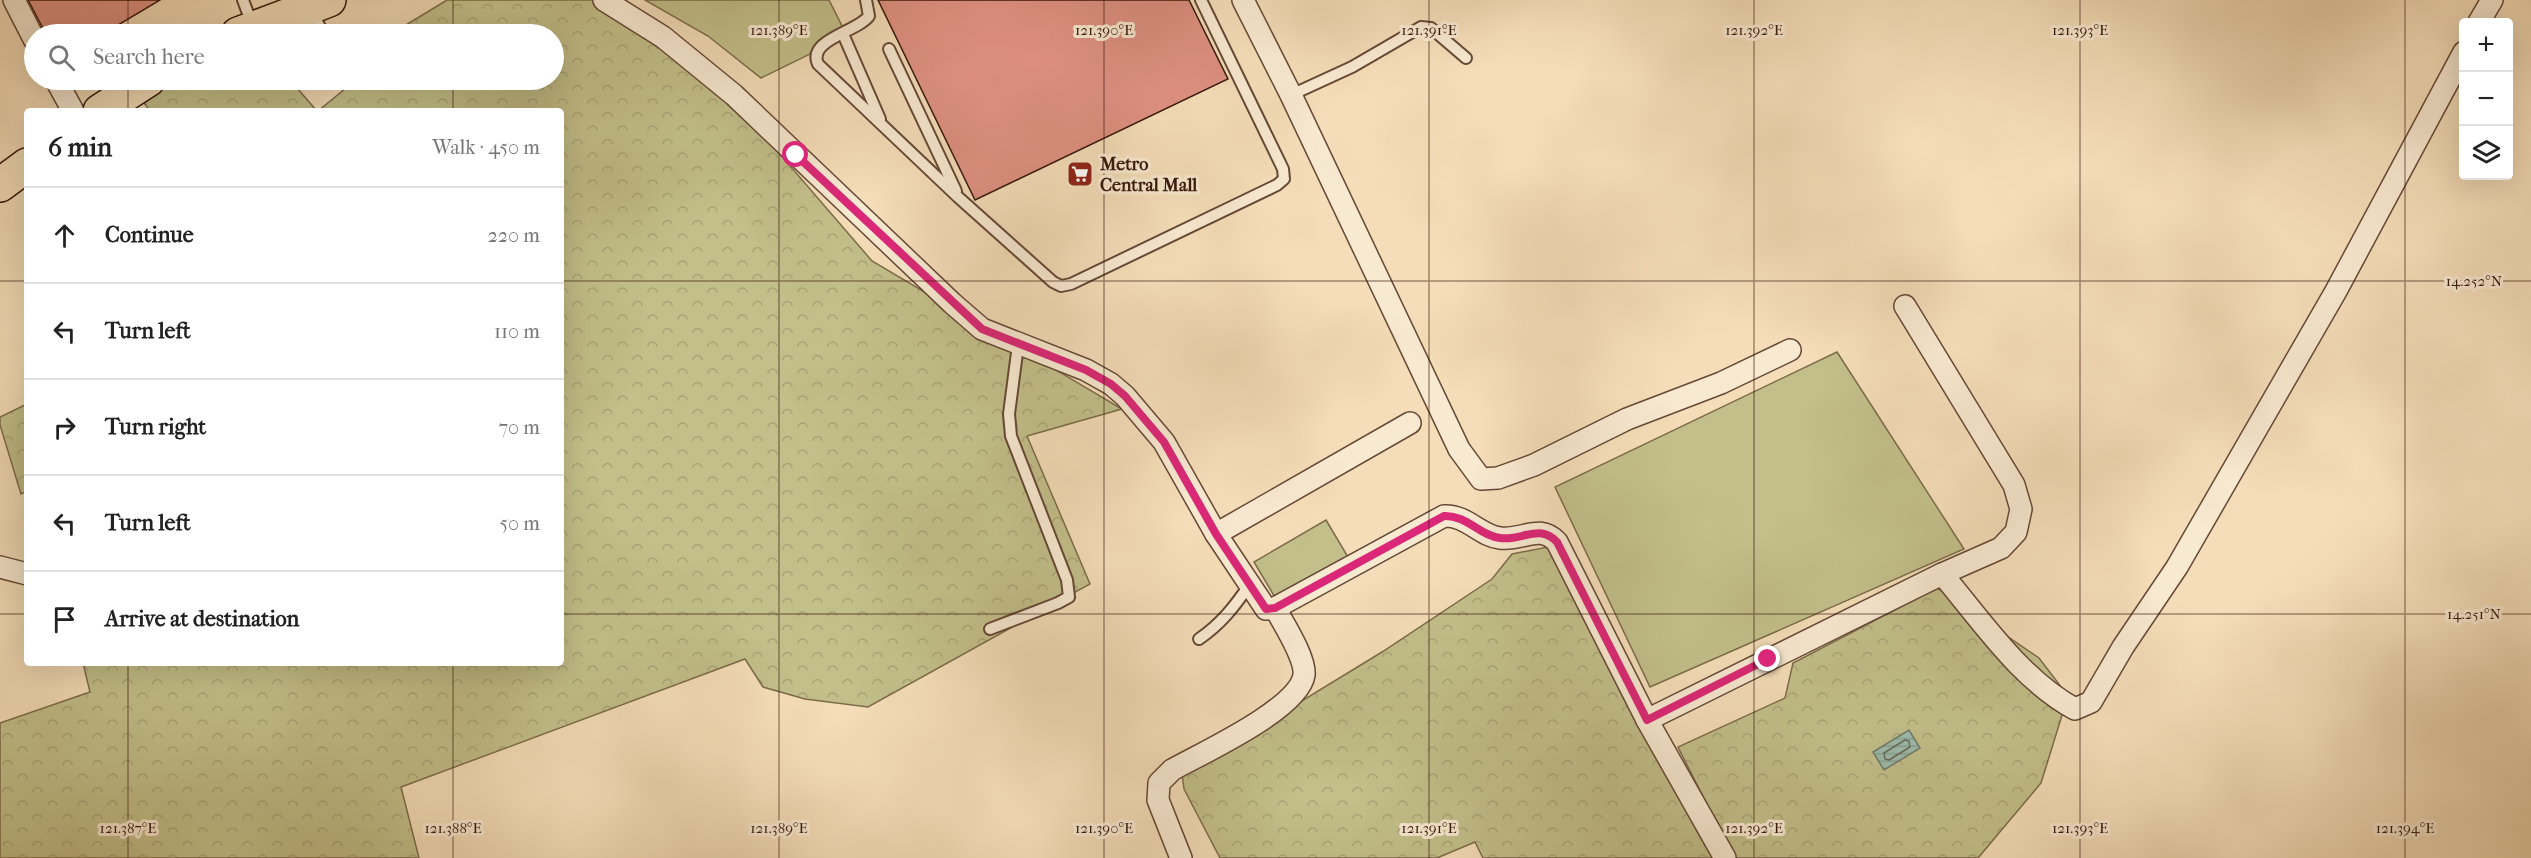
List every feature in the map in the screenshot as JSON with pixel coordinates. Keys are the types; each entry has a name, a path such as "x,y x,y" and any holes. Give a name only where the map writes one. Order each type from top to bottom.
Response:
{"main road":[{"path":"254,24 321,14"},
{"path":"105,108 133,90"},
{"path":"0,185 24,167"}],"street":[{"path":"14,0 26,24"},
{"path":"604,0 663,38 734,95 982,329 1086,370 1111,384 1125,396 1164,442 1216,534 1266,609 1275,608 1444,516 1454,516 1497,538 1543,532 1551,535 1557,542 1647,720 1725,858"},
{"path":"1243,0 1291,95 1459,449 1481,479 1498,478 1534,465 1627,419 1720,383 1790,350"},
{"path":"2481,18 2492,0"},
{"path":"1942,574 2016,662 2056,698 2075,709 2091,702 2122,647 2176,567 2336,291 2459,60"},
{"path":"61,90 71,108"},
{"path":"1647,720 1942,574 2001,548 2016,532 2021,509 2014,485 1905,306"},
{"path":"1216,534 1410,423"},
{"path":"0,567 24,573"},
{"path":"1181,858 1158,800 1160,783 1173,770 1271,714 1288,701 1304,675 1303,662 1275,608"}],"lane":[{"path":"866,0 869,16 864,23 823,44 815,58 818,64 958,197 1053,282 1061,286 1082,279 1277,185 1284,179 1283,169 1201,0"},
{"path":"1291,95 1352,67 1421,27 1431,28 1466,58"},
{"path":"843,34 882,123"},
{"path":"889,49 958,197"},
{"path":"990,629 1069,597 1067,580 1011,436 1009,414 1018,345"},
{"path":"1199,639 1216,627 1232,610 1250,584"}],"green space":[{"path":"447,0 613,0 723,88 872,261 1122,409 1027,436 1090,584 868,707 805,699 763,687 745,659 401,787 419,858 0,858 0,723 90,692 84,666 564,666 564,108 322,108 344,90 564,90 564,24 407,24"},
{"path":"645,0 829,0 847,36 761,78 708,36"},
{"path":"139,90 299,90 314,108 148,108 136,92"},
{"path":"1837,352 1964,549 1650,687 1555,487"},
{"path":"24,405 24,492 21,494 0,425 0,417"},
{"path":"1326,520 1348,557 1276,599 1254,562"},
{"path":"1548,547 1714,858 1483,858 1475,842 1437,858 1220,858 1184,789 1182,774 1382,652 1492,579 1512,554"},
{"path":"1937,588 2039,658 2068,696 2041,783 1978,858 1734,858 1678,747 1785,698 1793,663"}],"water":[{"path":"1909,730 1920,748 1884,770 1873,752"}],"building":[{"path":"28,0 160,0 120,24 41,24"},
{"path":"878,0 1189,0 1228,79 975,200"}],"place":[{"name":"Metro Central Mall","path":"1080,174"}],"route":[{"path":"796,155 982,329 1086,370 1111,384 1125,396 1164,442 1216,534 1266,609 1275,608 1444,516 1454,516 1497,538 1543,532 1551,535 1557,542 1647,720 1768,659"}]}
